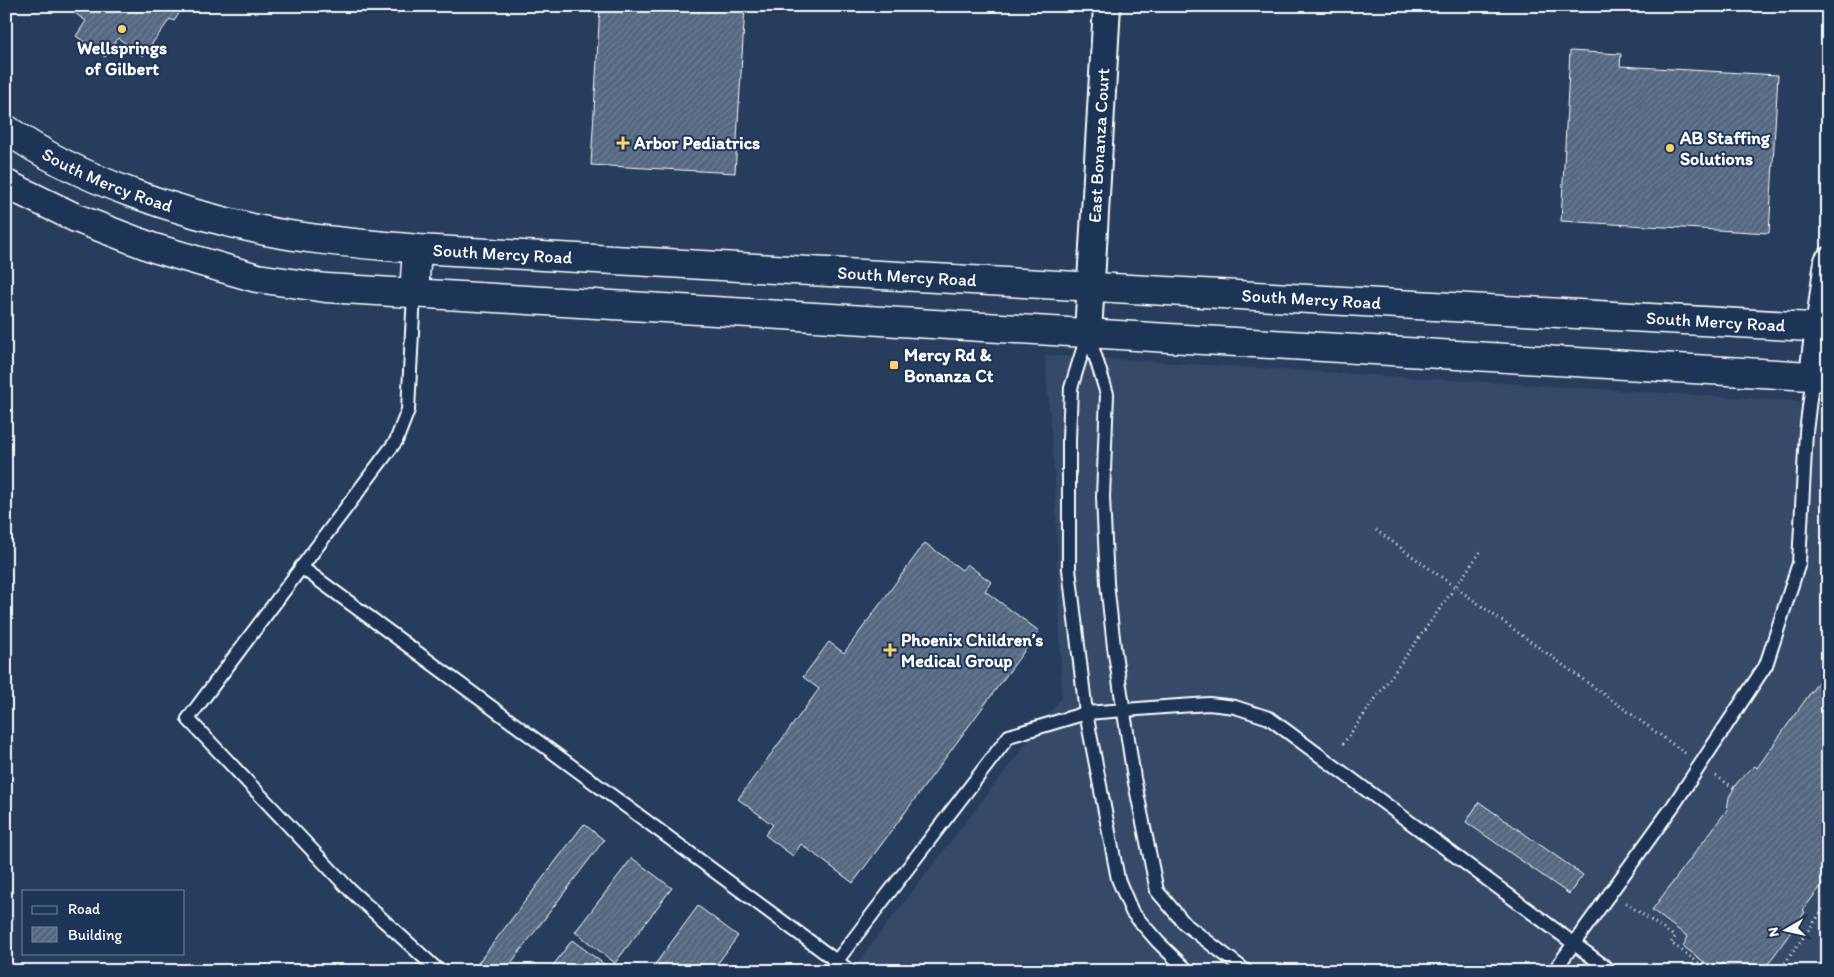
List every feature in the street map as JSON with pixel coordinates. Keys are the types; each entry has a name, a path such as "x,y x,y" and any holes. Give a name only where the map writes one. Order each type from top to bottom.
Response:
{"main road":[{"name":"South Mercy Road","path":"6,130 26,143 93,177 169,205 266,231 337,241 417,249 1824,327"},
{"path":"6,184 76,218 154,248 257,278 326,288 1820,376"},
{"path":"414,294 417,249"}],"street":[{"name":"East Bonanza Court","path":"1088,333 1107,6"},
{"path":"1820,376 1828,261"}],"lane":[{"path":"414,294 408,410 396,441 188,719 350,890 438,971"},
{"path":"1088,333 1107,394 1103,497 1114,647 1134,778 1157,891 1185,924 1246,971"},
{"path":"1088,333 1070,388 1069,439 1069,569 1086,713 1118,879 1132,912 1158,942 1188,971"},
{"path":"1554,971 1701,764 1766,665 1799,563 1806,432 1820,376"},
{"path":"301,567 850,971"},
{"path":"829,971 1009,736 1086,713 1209,704 1235,708 1268,718 1612,971"}],"path":[{"path":"1376,530 1734,788"},
{"path":"1342,744 1481,551"},
{"path":"1611,893 1675,937 1671,943 1710,971"},
{"path":"1779,971 1828,903"}],"shaded area":[{"path":"1045,355 1828,403 1828,971 851,971 1062,697 1055,480"}],"building":[{"name":"Wellsprings of Gilbert","path":"65,6 184,6 174,21 170,19 143,56 118,38 105,57 76,36 86,21"},
{"path":"386,6 402,6 397,14"},
{"path":"600,6 745,6 735,173 591,165"},
{"name":"AB Staffing Solutions","path":"1570,51 1621,54 1620,66 1778,75 1769,233 1561,221"},
{"path":"925,543 962,570 967,564 991,582 985,591 1039,631 853,883 801,844 793,856 765,835 773,825 738,799 819,689 803,677 829,642 844,653"},
{"path":"1828,668 1828,882 1825,881 1803,910 1805,912 1763,971 1734,971 1722,963 1716,971 1683,946 1688,937 1652,910 1727,810 1729,797 1737,783 1748,771 1755,766 1757,768"},
{"path":"1479,802 1583,875 1569,894 1466,822"},
{"path":"584,824 604,840 505,971 488,971 478,963"},
{"path":"632,858 672,888 615,963 575,932"},
{"path":"698,906 738,936 712,971 650,971"},
{"path":"572,940 612,970 549,971"}],"place":[{"name":"Wellsprings of Gilbert","path":"122,29"},
{"name":"Arbor Pediatrics","path":"623,143"},
{"name":"AB Staffing Solutions","path":"1670,148"},
{"name":"Mercy Rd & Bonanza Ct","path":"894,365"},
{"name":"Phoenix Children’s Medical Group","path":"890,650"}]}
